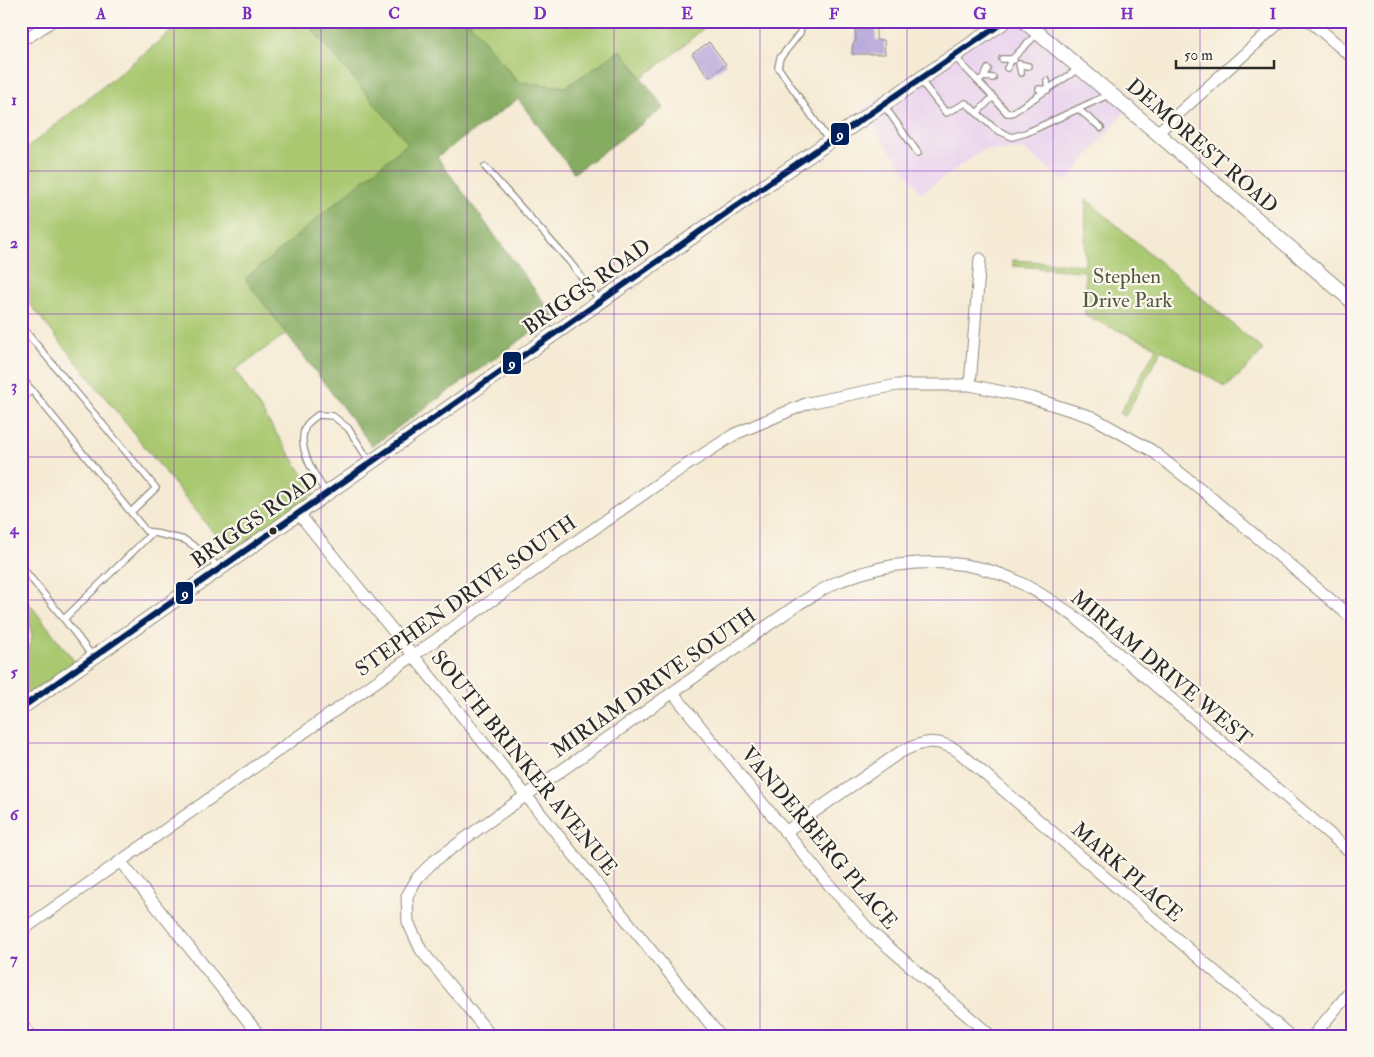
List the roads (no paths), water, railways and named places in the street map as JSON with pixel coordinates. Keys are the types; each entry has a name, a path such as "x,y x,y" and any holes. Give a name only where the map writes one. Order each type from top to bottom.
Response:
{"street":[{"path":"21,38 30,36 52,21"},
{"name":"BRIGGS ROAD","path":"21,708 830,141 1005,21"},
{"name":"DEMOREST ROAD","path":"1024,21 1353,302"},
{"path":"1157,133 1281,21"},
{"path":"1310,21 1353,58"},
{"path":"970,385 980,259"},
{"name":"STEPHEN DRIVE SOUTH","path":"21,931 664,479 735,434 808,403 897,385 970,385 1032,398 1092,417 1151,450 1202,490 1353,619"},
{"name":"SOUTH BRINKER AVENUE","path":"300,514 720,1036"},
{"name":"MIRIAM DRIVE SOUTH","path":"491,1036 420,950 408,922 407,896 423,872 433,862 800,603 840,581 877,569 920,563"},
{"name":"MIRIAM DRIVE WEST","path":"920,563 962,564 994,572 1022,584 1049,599 1074,616 1353,854"},
{"name":"VANDERBERG PLACE","path":"673,693 824,879 872,932 991,1036"},
{"name":"MARK PLACE","path":"785,832 899,752 917,744 936,742 949,745 1290,1036"},
{"path":"120,861 260,1036"},
{"path":"1313,1036 1353,988"},
{"path":"21,1024 30,1036"}],"lane":[{"path":"802,21 800,33 780,58 778,67 830,141"},
{"path":"1007,68 1012,59 1038,33"},
{"path":"954,55 1010,114 1080,68"},
{"path":"1002,59 1012,59 1018,64 1028,66"},
{"path":"1018,64 1021,73"},
{"path":"978,82 984,77 988,69"},
{"path":"984,77 993,78"},
{"path":"919,79 946,113 966,103 995,129 1012,137 1026,133 1110,94"},
{"path":"1047,82 1048,90"},
{"path":"1039,89 1048,90"},
{"path":"977,113 993,97"},
{"path":"883,104 918,153"},
{"path":"1078,109 1101,128"},
{"path":"485,167 563,254 601,302"},
{"path":"21,326 24,335 156,488 131,512"},
{"path":"21,377 146,531 185,540 209,556 219,570"},
{"path":"21,399 32,390"},
{"path":"327,494 312,471 302,439 306,424 318,415 333,416 348,428 371,463"},
{"path":"64,618 153,532"},
{"path":"21,566 64,618 93,658"}],"park label":[{"name":"Stephen Drive Park","path":"1127,288"}]}
